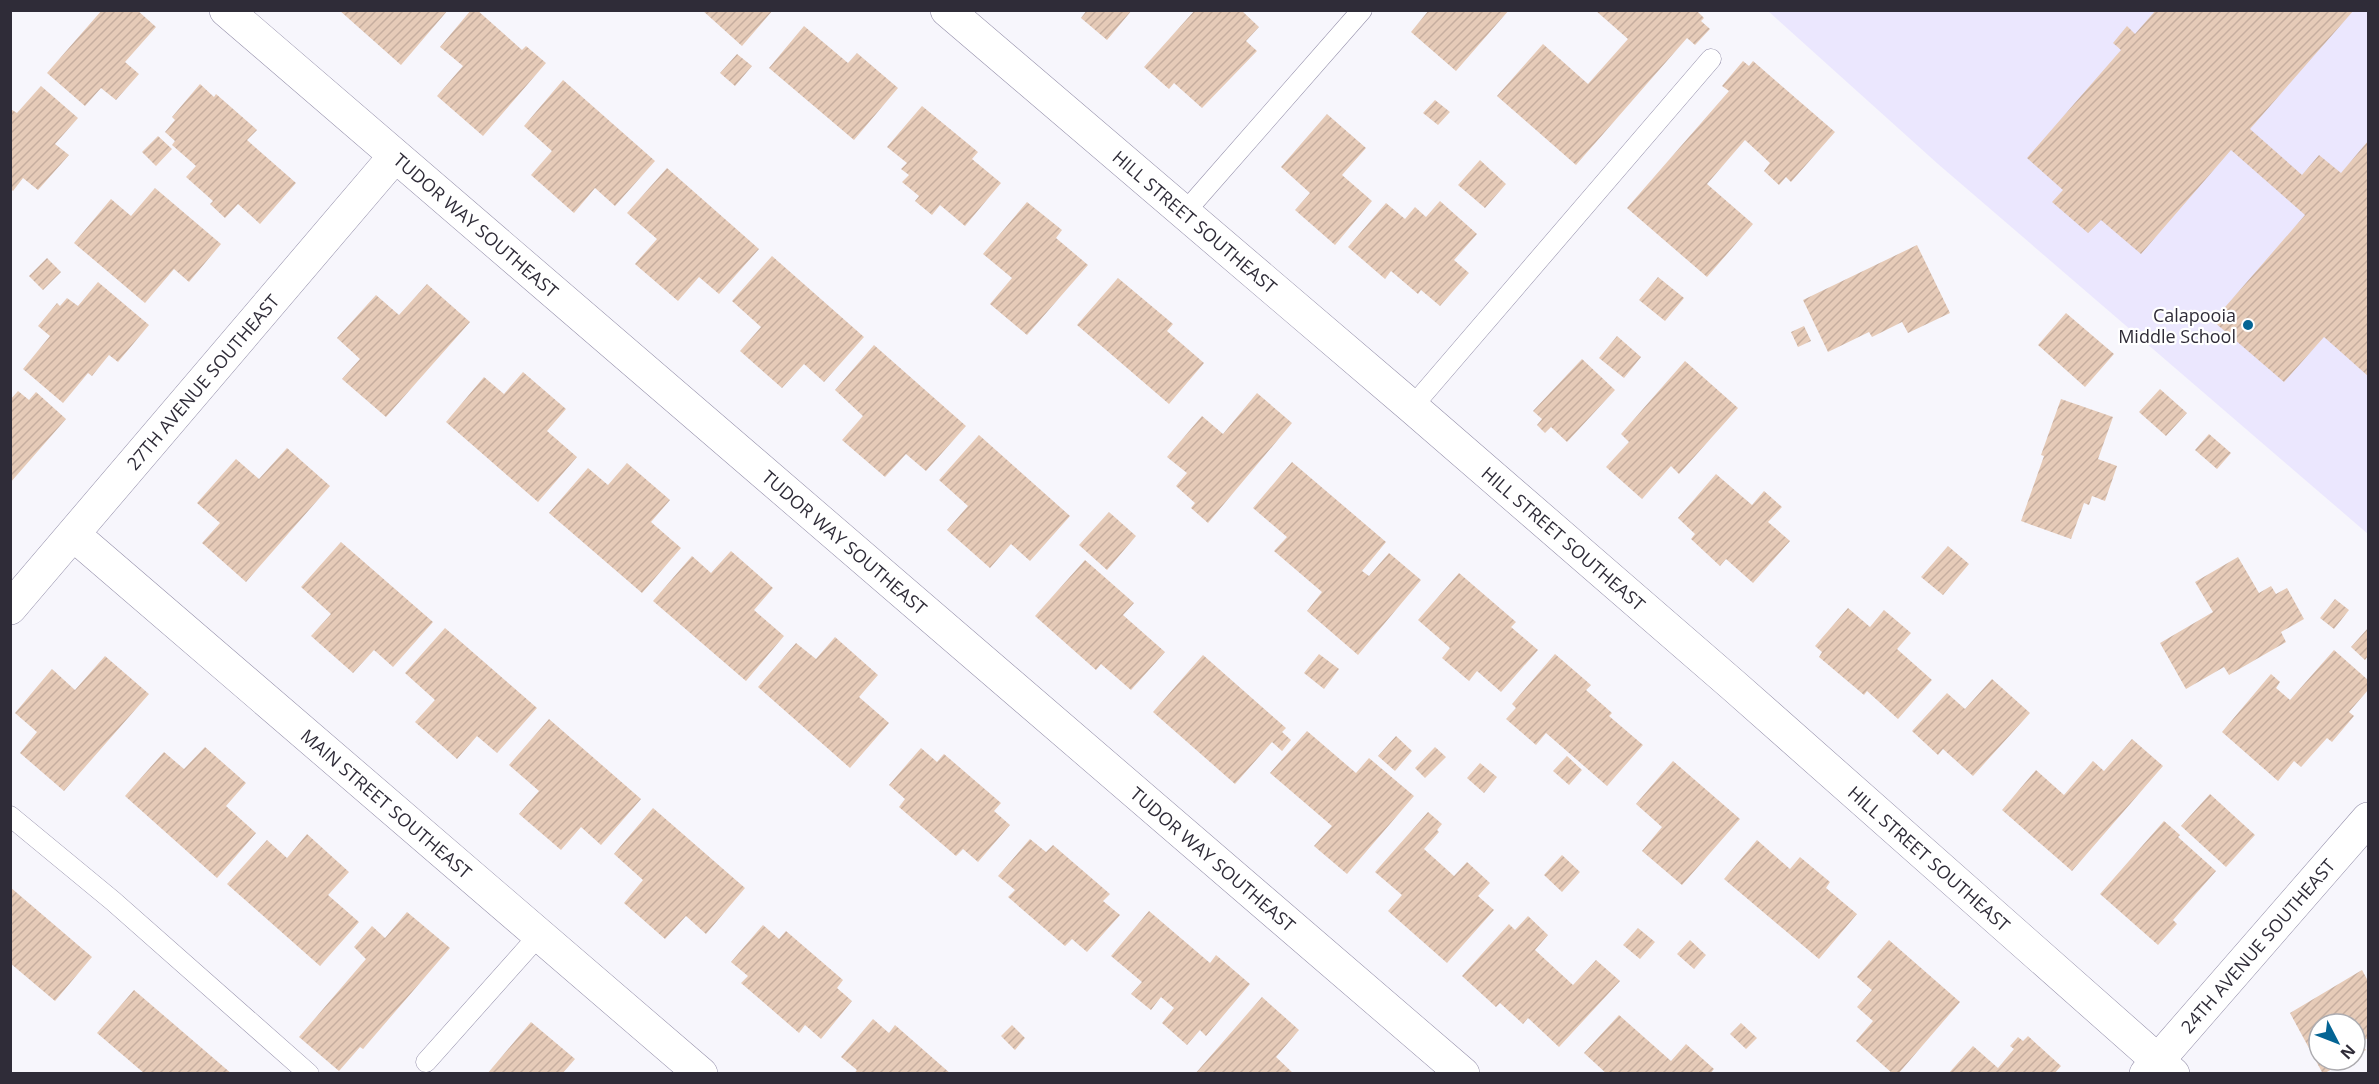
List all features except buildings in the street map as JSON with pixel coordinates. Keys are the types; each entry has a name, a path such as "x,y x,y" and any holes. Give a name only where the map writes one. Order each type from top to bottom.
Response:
{"street":[{"name":"TUDOR WAY SOUTHEAST","path":"226,10 1463,1074"},
{"name":"HILL STREET SOUTHEAST","path":"947,10 1412,407 1732,685 2159,1069"},
{"name":"27TH AVENUE SOUTHEAST","path":"10,609 395,156"},
{"name":"MAIN STREET SOUTHEAST","path":"74,535 701,1074"},
{"name":"24TH AVENUE SOUTHEAST","path":"2159,1069 2368,819"}],"lane":[{"path":"1185,212 1362,10"},
{"path":"1412,407 1711,59"},
{"path":"10,816 113,901 309,1074"},
{"path":"426,1062 540,934"}],"shaded area":[{"name":"Calapooia Middle School","path":"1768,11 2368,11 2368,534 1938,164"}],"place":[{"name":"Calapooia Middle School","path":"2248,325"}]}
